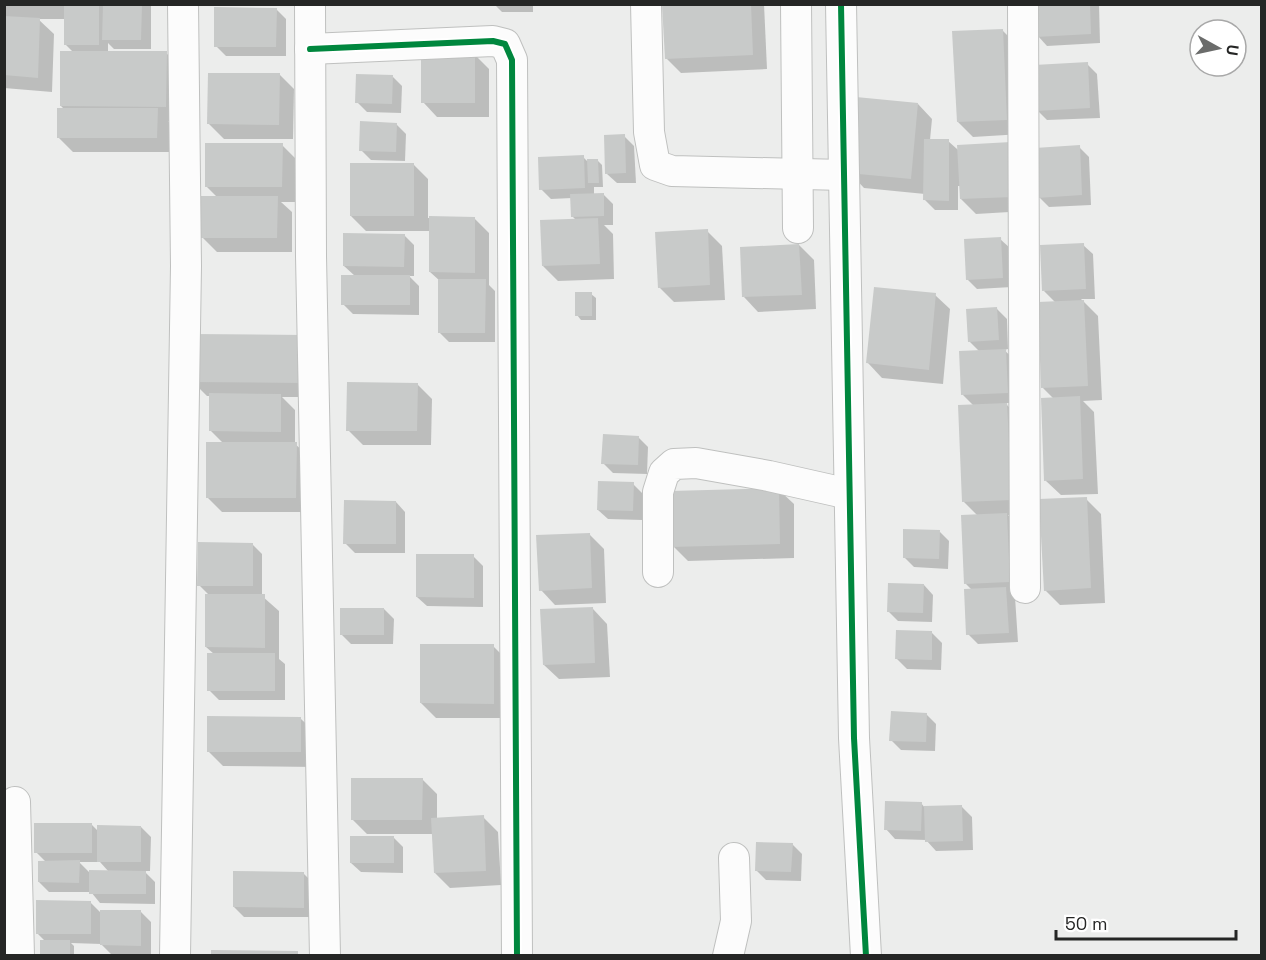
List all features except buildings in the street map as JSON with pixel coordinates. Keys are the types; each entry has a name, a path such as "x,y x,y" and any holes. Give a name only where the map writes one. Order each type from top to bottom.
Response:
{"street":[{"path":"175,956 186,266 183,4"},
{"path":"310,4 311,268 325,956"},
{"path":"646,4 650,132 655,165 672,171 844,174"},
{"path":"796,4 798,228"},
{"path":"841,4 854,738 866,956"},
{"path":"1023,4 1025,588"},
{"path":"310,49 493,41 505,44 512,60 517,956"},
{"path":"658,572 658,492 663,473 674,464 696,463 849,494"},
{"path":"15,802 19,956"},
{"path":"728,956 736,921 734,858"}],"cycle path":[{"path":"841,4 854,738 866,956"},
{"path":"310,49 493,41 505,44 512,60 517,956"}]}
